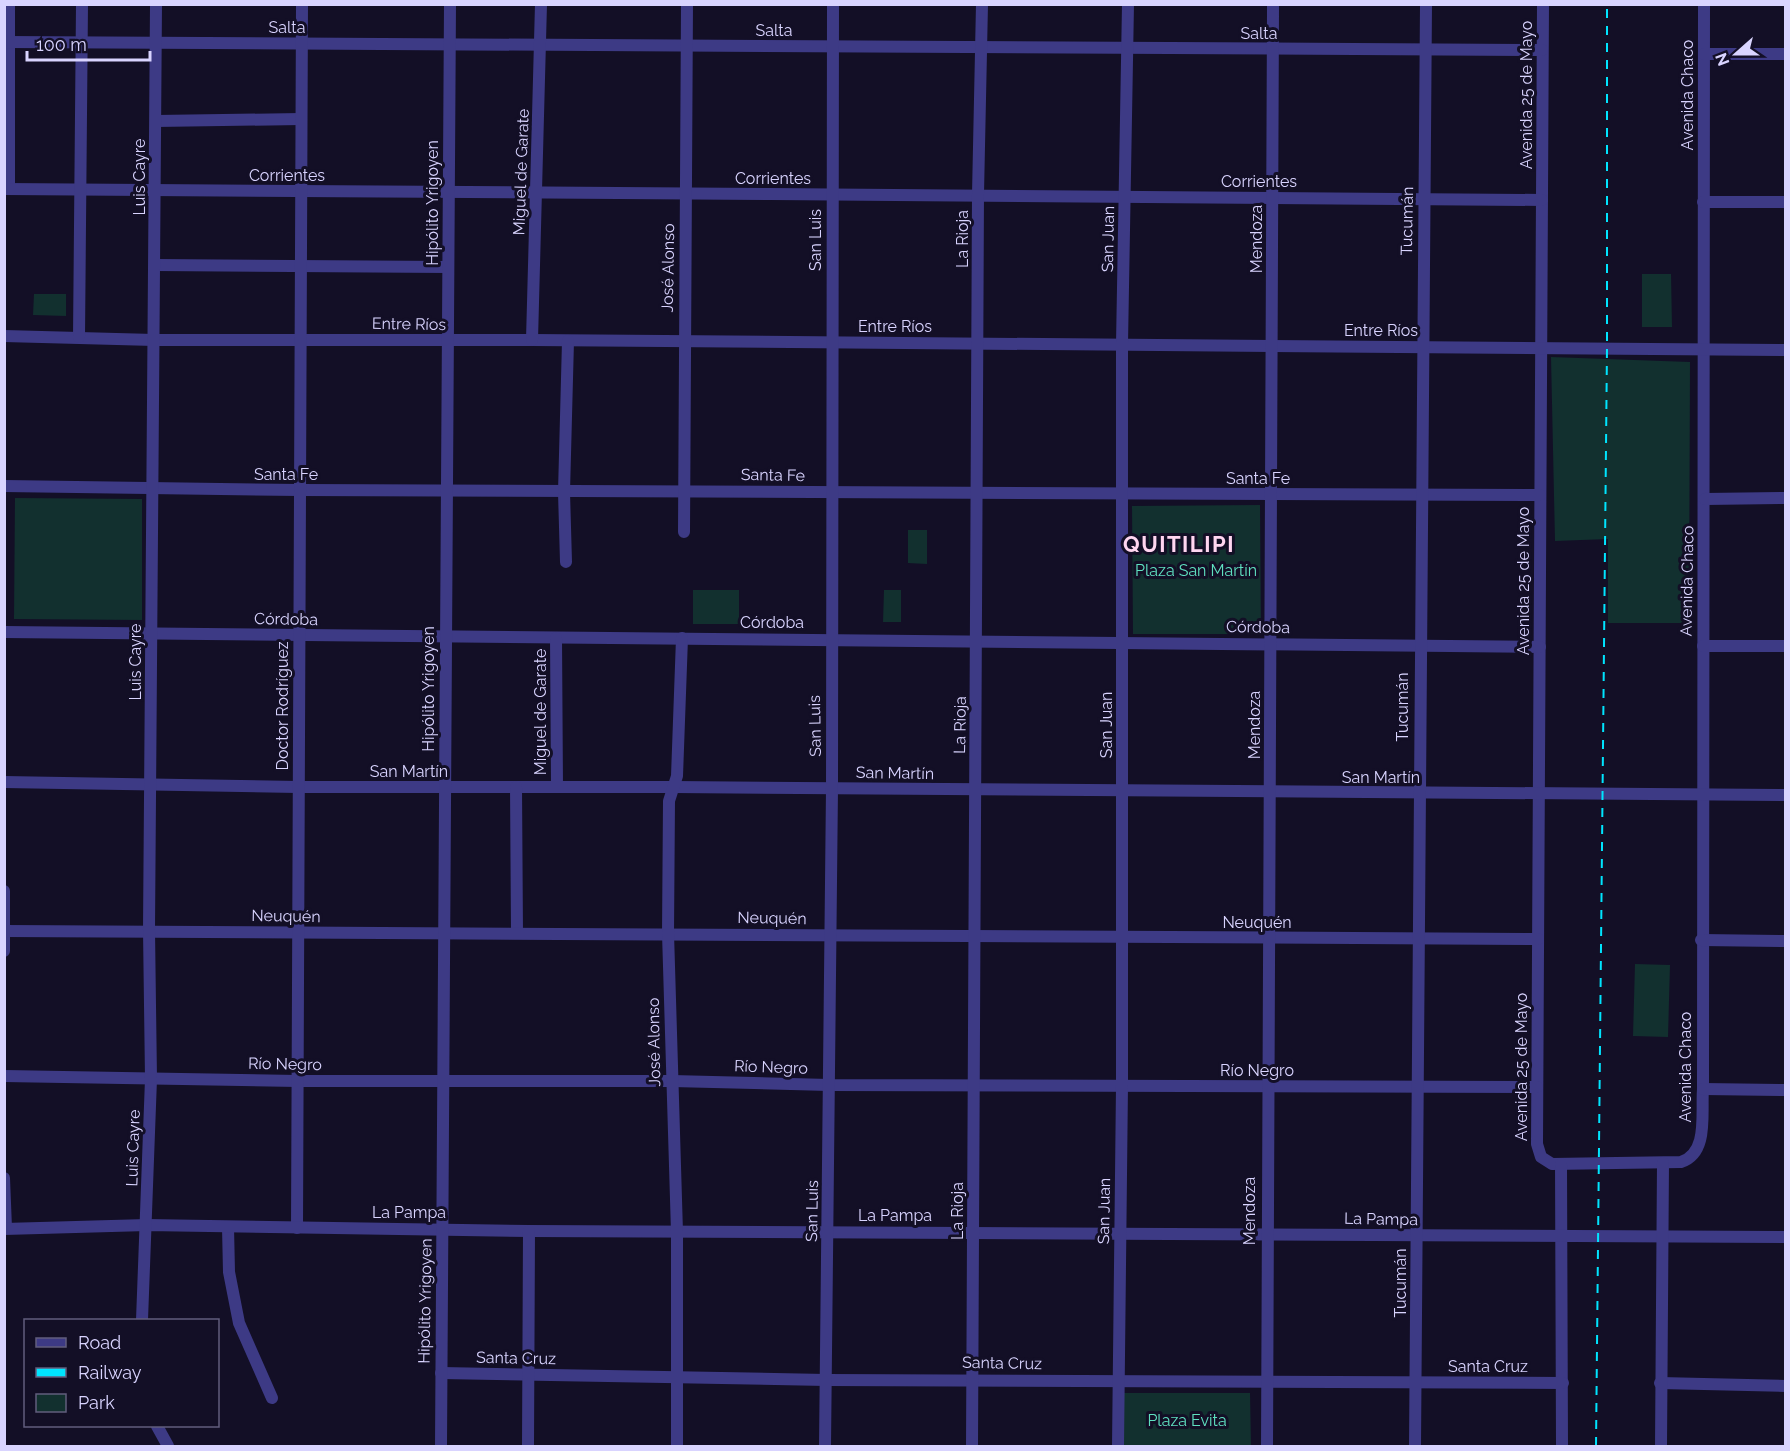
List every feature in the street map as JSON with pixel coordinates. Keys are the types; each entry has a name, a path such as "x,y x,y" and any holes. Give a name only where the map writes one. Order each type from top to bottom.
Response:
{"street":[{"path":"7,189 9,4"},
{"path":"79,337 82,4"},
{"name":"Luis Cayre","path":"142,1319 151,1079 149,930 156,4"},
{"name":"Doctor Rodríguez","path":"297,1228 302,4"},
{"name":"Hipólito Yrigoyen","path":"441,1446 450,4"},
{"name":"Miguel de Garate","path":"532,340 542,4"},
{"name":"José Alonso","path":"684,532 687,4"},
{"name":"San Luis","path":"825,1446 832,788 833,4"},
{"name":"La Rioja","path":"972,1446 979,493 978,194 982,4"},
{"name":"San Juan","path":"1118,1446 1122,1085 1122,344 1128,4"},
{"name":"Mendoza","path":"1267,1446 1265,1233 1271,793 1273,4"},
{"name":"Tucumán","path":"1415,1446 1419,645 1426,4"},
{"name":"Avenida 25 de Mayo","path":"1543,4 1537,1144 1541,1157 1552,1164 1561,1164"},
{"name":"Avenida Chaco","path":"1663,1163 1681,1162 1694,1156 1700,1144 1703,1089 1701,940 1705,499 1702,350 1704,4"},
{"name":"Salta","path":"7,42 156,45 540,44 1542,50"},
{"path":"1704,54 1785,54"},
{"path":"156,121 301,118"},
{"name":"Corrientes","path":"7,189 155,192 448,191 685,195 978,194 1542,200"},
{"path":"1703,202 1785,202"},
{"path":"155,265 448,267"},
{"name":"Entre Ríos","path":"4,336 154,340 532,340 1785,350"},
{"path":"566,562 564,492 568,341"},
{"name":"Santa Fe","path":"4,486 564,492 685,490 831,493 1540,495"},
{"path":"1705,499 1785,498"},
{"name":"Córdoba","path":"4,632 1539,647"},
{"name":"Miguel de Garate","path":"556,638 557,786"},
{"name":"José Alonso","path":"677,1446 677,1232 669,933 669,801 677,776 682,638"},
{"path":"1703,646 1785,646"},
{"name":"San Martín","path":"4,782 298,787 557,786 1785,795"},
{"name":"Miguel de Garate","path":"516,787 517,933"},
{"path":"4,891 4,951"},
{"name":"Neuquén","path":"5,931 1538,939"},
{"path":"1701,940 1785,940"},
{"name":"Río Negro","path":"4,1076 298,1081 672,1081 829,1085 1538,1088"},
{"path":"1703,1089 1785,1090"},
{"path":"1562,1446 1561,1164 1663,1163 1661,1446"},
{"path":"4,1178 5,1228"},
{"name":"La Pampa","path":"5,1228 147,1225 529,1231 1265,1233 1563,1237 1663,1235 1785,1238"},
{"path":"228,1227 229,1272 238,1323 272,1398"},
{"path":"528,1446 529,1231"},
{"name":"Santa Cruz","path":"441,1373 826,1380 1563,1383"},
{"path":"1660,1383 1785,1386"},
{"path":"158,1427 168,1446"}],"green space":[{"path":"1642,274 1671,274 1672,327 1642,327"},
{"path":"34,294 66,294 66,316 33,315"},
{"path":"1551,357 1690,362 1689,623 1608,623 1608,539 1555,541"},
{"path":"15,498 142,499 142,620 14,619"},
{"name":"Plaza San Martín","path":"1260,505 1261,634 1133,634 1132,506"},
{"path":"908,530 927,530 927,564 908,563"},
{"path":"693,590 739,590 739,624 693,624"},
{"path":"884,590 901,590 901,622 883,622"},
{"path":"1635,964 1670,965 1668,1037 1633,1036"},
{"name":"Plaza Evita","path":"1124,1393 1250,1393 1251,1446 1124,1446"}],"railway":[{"path":"1596,1446 1607,347 1607,4"}],"district":[{"name":"QUITILIPI","path":"1179,544"}]}
